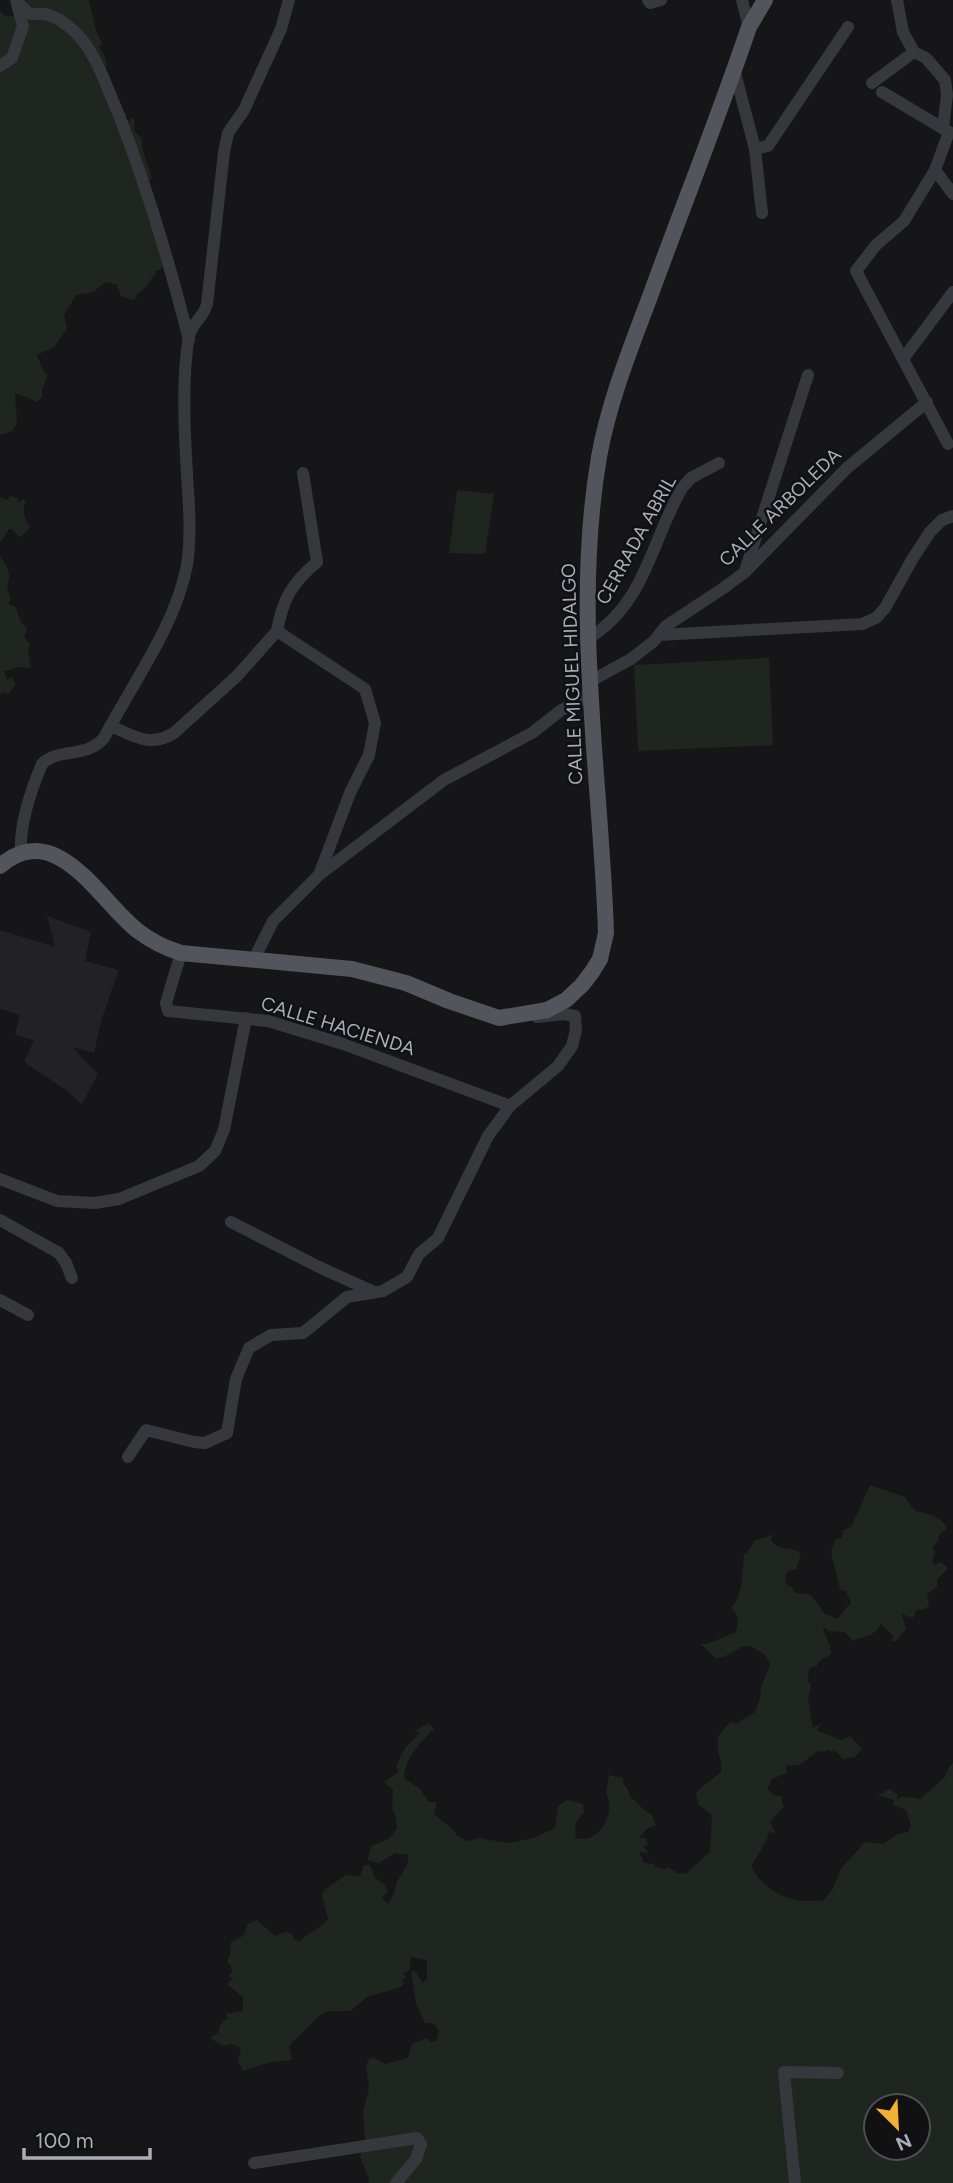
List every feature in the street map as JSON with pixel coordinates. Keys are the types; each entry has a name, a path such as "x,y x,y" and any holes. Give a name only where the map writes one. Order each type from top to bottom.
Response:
{"main road":[{"name":"CALLE MIGUEL HIDALGO","path":"499,1018 547,1010 566,1000 582,985 600,959 606,933 605,898 590,688 588,553 599,455 618,382 749,27 765,0"},
{"path":"0,866 22,854 41,851 61,858 80,871 136,930 156,944 181,953 352,969 406,983 499,1018"}],"street":[{"path":"0,66 12,58 23,26 16,0"},
{"path":"16,0 28,13 50,15 59,19 90,51 102,74 149,200 189,340"},
{"path":"22,854 20,841 42,764 55,757 94,748 104,738 156,644 181,586 191,529 185,383 190,332 207,304 228,133 244,110 269,58 289,0"},
{"path":"648,0 650,3 662,0"},
{"path":"742,0 749,27"},
{"path":"897,0 903,32 914,52 926,58 945,80 946,130 935,170 904,221 876,245 856,271 948,444"},
{"path":"755,149 768,146 848,27"},
{"path":"872,83 914,52"},
{"path":"734,69 755,149 762,213"},
{"path":"882,92 946,130"},
{"path":"935,170 953,194"},
{"path":"903,359 953,292"},
{"path":"745,572 808,375"},
{"name":"CALLE ARBOLEDA","path":"254,959 273,921 320,875 443,780 533,733 631,659 666,626 745,572 847,468 927,402"},
{"name":"CERRADA ABRIL","path":"589,639 605,628 625,606 682,488 691,478 719,463"},
{"path":"110,726 150,741 164,739 237,676 276,631 282,604 301,576 317,562 303,473"},
{"path":"659,635 862,624 876,618 885,608 930,532 942,520 953,516"},
{"path":"276,631 365,689 375,723 369,755 350,793 320,875"},
{"name":"CALLE HACIENDA","path":"181,953 166,1003 169,1011 268,1021 343,1044 510,1106"},
{"path":"128,1457 146,1430 205,1443 227,1433 236,1379 249,1348 271,1335 303,1333 346,1297 383,1291 407,1278 418,1254 438,1238 488,1136 510,1106 558,1066 572,1046 576,1030 575,1016 564,1014 499,1018"},
{"path":"0,1179 57,1201 95,1203 119,1199 199,1166 208,1159 220,1141 246,1018"},
{"path":"0,1220 58,1253 72,1278"},
{"path":"231,1222 374,1292"},
{"path":"0,1300 29,1315"},
{"path":"795,2183 784,2072 838,2073"},
{"path":"254,2163 417,2138 421,2144 416,2158 396,2183"}],"shaded area":[{"path":"27,0 89,0 96,31 102,43 99,48 106,61 105,69 122,112 126,113 126,119 130,122 131,118 134,119 134,130 142,139 152,179 144,181 173,257 173,264 164,264 157,270 148,284 136,295 137,298 131,300 121,296 117,285 106,282 93,292 76,295 64,315 67,329 54,347 37,355 48,375 42,389 42,397 37,402 15,394 17,423 12,431 0,435 0,11 4,15 26,18"},
{"path":"457,490 494,494 485,554 449,553"},
{"path":"10,495 18,498 18,503 24,499 26,501 24,514 30,528 21,537 9,529 0,543 0,497 8,500"},
{"path":"0,555 9,574 7,586 11,600 8,604 15,606 27,629 24,636 30,645 28,648 31,668 20,667 4,671 7,681 11,677 16,684 8,694 0,694"},
{"path":"769,658 773,745 638,751 634,665"},
{"path":"47,916 91,932 85,961 119,970 102,1018 94,1053 72,1047 98,1074 82,1104 24,1062 34,1040 15,1035 20,1015 0,1009 0,930 55,947"},
{"path":"870,1485 905,1497 915,1511 937,1518 947,1528 938,1536 939,1539 932,1548 935,1552 932,1562 934,1565 941,1562 948,1568 937,1580 937,1587 927,1594 929,1605 925,1609 917,1610 913,1618 902,1614 906,1629 896,1641 891,1641 893,1636 881,1624 873,1633 853,1641 845,1632 823,1628 831,1654 818,1662 817,1666 809,1668 808,1681 811,1685 808,1699 813,1728 821,1723 817,1730 841,1740 850,1736 862,1749 855,1757 843,1759 837,1752 818,1751 799,1765 786,1766 787,1773 772,1779 767,1789 782,1797 782,1804 785,1805 770,1822 776,1834 769,1831 767,1840 751,1866 764,1883 782,1895 802,1901 824,1900 832,1890 841,1869 865,1842 883,1844 896,1835 908,1832 911,1826 906,1810 893,1805 894,1800 878,1795 890,1789 897,1794 897,1801 902,1796 920,1799 944,1778 953,1763 953,2183 368,2183 369,2179 360,2157 365,2143 363,2112 369,2088 366,2067 368,2060 373,2057 385,2064 408,2058 412,2044 426,2038 431,2042 437,2040 439,2030 432,2023 425,2023 416,2003 411,1972 414,1970 423,1983 427,1978 427,1960 411,1957 409,1971 403,1973 406,1978 402,1980 404,1983 401,1987 367,1997 350,2011 328,2011 320,2015 289,2046 292,2060 270,2062 243,2071 238,2061 241,2048 231,2044 223,2046 210,2038 219,2032 224,2020 228,2019 226,2014 243,2011 243,1997 227,1984 234,1978 228,1977 232,1972 231,1965 227,1962 231,1942 243,1936 248,1924 257,1920 275,1936 291,1933 299,1942 328,1919 322,1896 324,1890 346,1875 360,1876 364,1865 370,1865 375,1878 384,1884 388,1892 382,1897 387,1904 392,1898 408,1855 395,1853 379,1863 368,1860 371,1846 389,1839 397,1828 392,1809 393,1790 384,1782 399,1772 396,1766 402,1754 420,1732 414,1732 428,1723 434,1729 410,1758 404,1778 420,1789 429,1802 437,1802 434,1814 455,1831 456,1835 467,1841 479,1838 508,1843 534,1838 555,1828 558,1806 567,1800 583,1804 584,1812 577,1821 576,1838 592,1837 604,1826 607,1818 609,1801 606,1793 609,1775 623,1778 631,1798 651,1814 656,1825 648,1828 638,1838 646,1838 648,1845 643,1847 649,1853 639,1852 644,1863 665,1869 667,1867 679,1874 687,1873 710,1851 712,1815 698,1804 696,1792 721,1772 717,1745 719,1736 730,1722 736,1724 755,1712 761,1695 760,1689 770,1665 765,1655 749,1646 716,1659 701,1644 736,1632 737,1616 731,1608 740,1589 744,1554 754,1541 772,1535 773,1543 798,1551 801,1556 796,1569 787,1572 786,1585 792,1587 794,1592 811,1595 825,1614 837,1619 851,1603 846,1591 840,1589 831,1552 835,1540 842,1537 843,1530 851,1527"}]}
